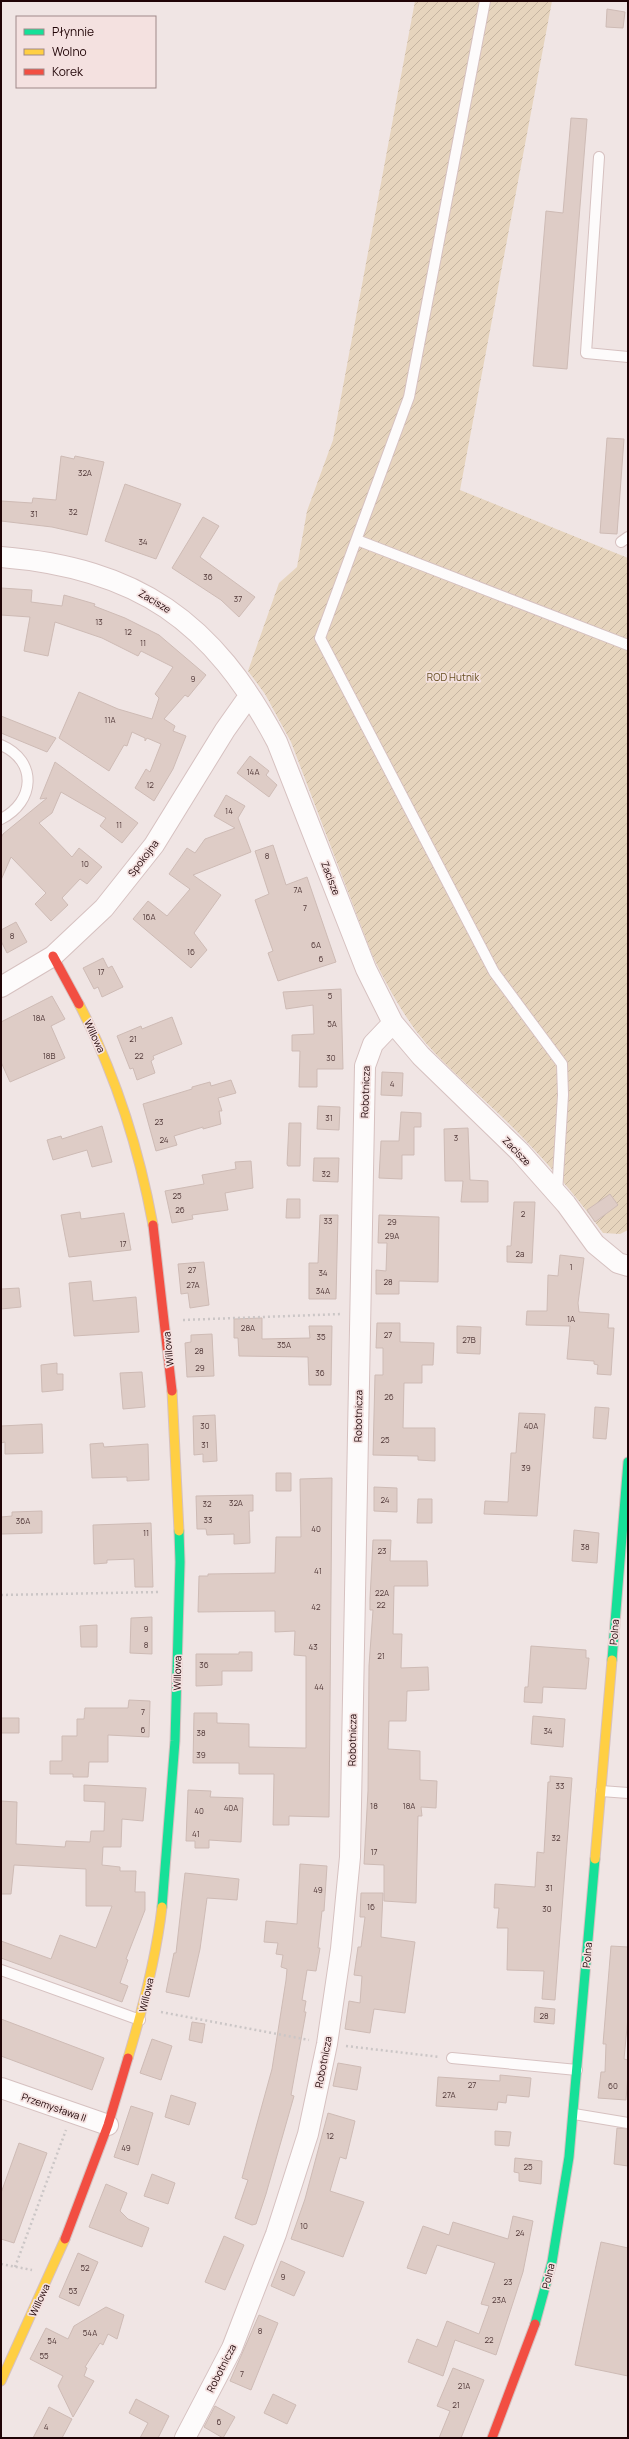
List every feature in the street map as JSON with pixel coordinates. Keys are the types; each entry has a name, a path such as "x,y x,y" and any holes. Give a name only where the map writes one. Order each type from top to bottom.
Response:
{"street":[{"name":"Zacisze","path":"1,557 68,566 108,577 147,594 184,619 224,661 249,696 277,742 366,969 393,1023 421,1056 520,1152 557,1194 596,1244 618,1263 628,1266"},
{"name":"Spokojna","path":"1,987 53,956 104,908 154,845 225,730 249,696"},
{"name":"Willowa","path":"1,2381 51,2275 108,2125 140,2020 158,1943 164,1894 176,1741 180,1562 172,1386 158,1257 145,1181 123,1108 99,1042 53,956"},
{"name":"Robotnicza","path":"185,2438 232,2348 276,2234 308,2134 327,2044 341,1949 350,1857 365,1066 373,1044 393,1023"},
{"name":"Polna","path":"492,2438 520,2367 547,2284 564,2197 574,2114 628,1462"},
{"name":"Przemysława II","path":"1,2088 108,2125"}],"lane":[{"path":"485,1 408,397 358,540 320,638 494,972 562,1064 563,1095 557,1194"},
{"path":"599,157 586,353 628,357"},
{"path":"358,540 628,645"},
{"path":"1,745 11,749 22,758 27,772 28,785 20,804 1,819"},
{"path":"601,1791 628,1793"},
{"path":"1,1970 140,2020"},
{"path":"452,2058 577,2070"},
{"path":"574,2114 628,2123"}],"path":[{"path":"165,1321 360,1313"},
{"path":"1,1595 179,1592"},
{"path":"143,2009 327,2044 452,2058"},
{"path":"15,2267 68,2126"},
{"path":"1,2264 37,2271"}],"green space":[{"name":"ROD Hutnik","path":"415,1 552,1 460,490 628,558 628,1230 620,1234 603,1233 541,1157 500,1115 435,1053 409,1022 381,973 371,952 291,742 265,694 248,671 279,583 297,567 307,511 333,440"}],"building":[{"path":"607,9 625,12 623,28 606,27"},
{"path":"571,118 587,119 567,369 533,366 546,211 563,213"},
{"path":"607,438 624,439 617,534 600,533"},
{"path":"61,456 74,459 75,456 104,462 87,535 52,527 1,521 1,501 32,503 33,498 56,500"},
{"path":"125,484 181,504 156,559 105,541"},
{"path":"203,517 219,526 200,557 255,597 239,617 221,600 172,568"},
{"path":"1,588 32,590 31,602 62,606 64,595 95,604 94,606 125,618 159,635 206,675 188,697 185,695 164,719 175,726 173,731 186,736 173,769 154,801 135,788 146,769 150,772 161,744 147,738 145,741 145,738 132,732 127,746 124,745 109,771 59,738 79,692 118,709 152,719 159,698 155,694 173,667 141,651 138,656 102,638 55,622 48,656 24,651 30,617 1,615"},
{"path":"1,716 56,738 47,752 1,733"},
{"path":"250,756 269,771 266,775 277,785 269,797 237,773"},
{"path":"55,762 138,823 122,843 100,826 106,818 61,792 52,813 39,823 72,857 79,848 102,867 87,884 80,879 62,898 68,905 51,921 35,904 46,893 11,857 1,880 1,838 3,834 47,798 40,799"},
{"path":"226,795 245,806 238,818 251,852 193,875 221,895 194,933 207,950 191,968 133,919 148,901 167,916 190,889 169,874 187,848 195,853 205,839 235,828 214,816"},
{"path":"273,845 286,885 307,877 336,962 278,981 268,953 273,951 255,900 269,894 255,851"},
{"path":"16,922 27,942 7,953 1,941 1,930"},
{"path":"103,958 108,968 112,966 123,987 102,997 98,987 94,989 83,968"},
{"path":"341,989 343,1069 317,1069 317,1087 299,1087 300,1051 292,1051 292,1035 314,1034 313,1005 286,1009 283,992"},
{"path":"52,996 65,1019 51,1026 65,1058 10,1082 1,1062 1,1022"},
{"path":"172,1017 182,1044 153,1056 154,1059 151,1061 155,1073 137,1080 133,1068 130,1069 117,1036 141,1026 142,1029"},
{"path":"382,1072 403,1073 402,1096 381,1095"},
{"path":"231,1080 236,1093 218,1098 222,1111 219,1111 221,1124 203,1129 203,1127 174,1136 177,1145 156,1151 143,1104 210,1082 211,1086"},
{"path":"318,1106 340,1107 339,1130 317,1129"},
{"path":"401,1112 421,1113 421,1127 414,1127 414,1155 402,1155 402,1179 379,1178 381,1141 399,1141"},
{"path":"289,1123 301,1123 300,1166 288,1166 287,1164"},
{"path":"102,1126 112,1162 92,1167 87,1150 53,1160 47,1140 61,1136 62,1139"},
{"path":"468,1128 470,1180 488,1181 488,1202 461,1202 463,1181 445,1181 444,1129"},
{"path":"314,1158 339,1158 338,1182 313,1181"},
{"path":"251,1161 253,1188 225,1193 228,1210 192,1215 193,1219 172,1223 165,1191 204,1184 202,1175 236,1169 235,1162"},
{"path":"610,1194 618,1205 595,1222 587,1210"},
{"path":"287,1199 300,1199 300,1218 286,1218"},
{"path":"514,1202 535,1202 532,1263 507,1262 507,1246 511,1246"},
{"path":"80,1212 81,1219 124,1213 131,1250 69,1257 61,1215"},
{"path":"320,1215 338,1215 336,1299 309,1299 309,1263 318,1263"},
{"path":"379,1215 439,1217 438,1282 399,1281 399,1294 376,1294 376,1270 386,1271 387,1243 378,1243"},
{"path":"560,1255 584,1258 578,1303 579,1312 609,1314 608,1328 614,1328 611,1375 597,1374 598,1365 594,1364 594,1361 567,1359 570,1326 526,1325 527,1311 547,1311 548,1275 558,1276"},
{"path":"204,1262 209,1305 190,1308 188,1293 181,1294 178,1264"},
{"path":"91,1281 93,1301 136,1297 139,1332 74,1336 69,1283"},
{"path":"19,1288 21,1307 1,1309 1,1289"},
{"path":"262,1318 262,1339 310,1338 309,1326 332,1326 331,1385 309,1385 308,1357 239,1356 238,1338 234,1338 234,1319"},
{"path":"377,1323 400,1323 400,1342 434,1343 433,1365 422,1365 422,1383 404,1383 403,1428 435,1428 435,1461 418,1460 418,1456 373,1455 375,1375 383,1375 383,1348 376,1348"},
{"path":"457,1326 481,1327 480,1354 457,1353"},
{"path":"212,1334 214,1376 187,1377 185,1343 191,1342 191,1335"},
{"path":"57,1363 57,1374 63,1374 63,1390 42,1392 41,1365"},
{"path":"142,1372 145,1407 123,1409 120,1373"},
{"path":"595,1407 609,1408 606,1439 593,1438"},
{"path":"519,1413 545,1414 537,1516 484,1514 485,1501 508,1502 511,1453 516,1453"},
{"path":"215,1415 217,1461 203,1462 203,1454 194,1455 193,1416"},
{"path":"42,1424 43,1453 5,1454 5,1442 1,1443 1,1426"},
{"path":"103,1443 104,1447 148,1444 149,1480 127,1481 127,1477 92,1478 90,1444"},
{"path":"276,1473 291,1473 291,1491 276,1491"},
{"path":"332,1478 329,1817 289,1816 289,1825 273,1825 274,1774 239,1774 239,1763 193,1763 194,1713 217,1713 217,1723 249,1724 249,1747 306,1748 306,1656 294,1655 295,1631 275,1632 275,1611 198,1612 199,1576 208,1576 208,1574 275,1573 276,1537 301,1537 300,1479"},
{"path":"374,1487 397,1488 397,1512 374,1511"},
{"path":"253,1495 253,1511 249,1511 250,1543 234,1544 234,1534 207,1535 206,1529 197,1529 196,1496"},
{"path":"418,1499 432,1499 432,1523 417,1523"},
{"path":"42,1511 42,1533 1,1534 1,1517 12,1516 12,1512"},
{"path":"151,1523 153,1587 135,1587 134,1559 107,1560 107,1563 94,1564 93,1525"},
{"path":"574,1530 599,1533 597,1563 572,1561"},
{"path":"373,1540 391,1540 390,1561 427,1561 428,1586 394,1586 393,1634 402,1634 401,1668 428,1667 429,1690 407,1691 406,1721 389,1721 388,1749 420,1751 420,1780 437,1781 436,1808 421,1807 422,1816 418,1816 416,1903 384,1901 384,1865 364,1864 368,1791 369,1666 373,1610 370,1610 370,1599"},
{"path":"152,1617 152,1654 130,1653 131,1618"},
{"path":"97,1625 97,1647 81,1647 80,1626"},
{"path":"531,1646 586,1650 586,1658 589,1658 586,1689 543,1687 542,1703 524,1702 525,1687 528,1687"},
{"path":"239,1652 252,1652 252,1671 222,1671 222,1685 196,1686 196,1654 239,1654"},
{"path":"129,1700 150,1701 149,1737 108,1735 108,1762 89,1762 88,1777 73,1777 73,1774 50,1774 50,1761 62,1761 62,1736 77,1736 77,1719 84,1719 85,1708 128,1708"},
{"path":"533,1716 565,1719 563,1747 531,1744"},
{"path":"1,1718 19,1718 19,1733 1,1733"},
{"path":"550,1776 572,1778 555,2000 542,1999 544,1971 507,1970 508,1928 497,1928 499,1908 494,1908 495,1884 535,1887 537,1852 544,1853 548,1782 550,1782"},
{"path":"84,1785 146,1788 143,1821 122,1819 121,1847 103,1847 102,1865 120,1867 120,1871 136,1871 135,1892 145,1892 145,1910 126,1959 128,1960 120,1983 128,1986 122,2002 1,1958 1,1941 51,1959 60,1935 96,1948 112,1906 86,1906 86,1869 14,1865 11,1894 1,1894 1,1801 17,1802 16,1844 65,1847 66,1841 90,1842 91,1831 104,1831 105,1802 84,1801"},
{"path":"188,1790 211,1791 210,1797 243,1798 241,1842 209,1840 209,1848 195,1848 195,1841 186,1841"},
{"path":"300,1864 327,1866 324,1911 322,1911 318,1948 320,1948 316,1971 307,1970 302,2000 306,2001 304,2012 306,2012 291,2095 294,2096 266,2194 256,2224 252,2225 235,2218 248,2180 242,2178 272,2069 287,1969 281,1967 283,1955 276,1954 278,1943 264,1942 266,1921 297,1924"},
{"path":"185,1873 239,1879 237,1900 207,1898 200,1949 189,1997 166,1992 174,1953 176,1953"},
{"path":"361,1893 383,1893 381,1937 415,1942 405,2013 374,2009 370,2033 345,2029 349,2001 360,2003 362,1976 354,1975 358,1947 361,1947 365,1917 360,1917"},
{"path":"611,1946 628,1947 628,2017 624,2059 628,2060 626,2100 598,2098 601,2072 605,2072 606,2044 603,2044"},
{"path":"535,2007 555,2009 554,2024 534,2022"},
{"path":"1,2019 104,2058 92,2090 1,2056"},
{"path":"192,2022 205,2024 202,2043 189,2040"},
{"path":"152,2039 172,2046 161,2080 140,2073"},
{"path":"338,2063 361,2067 357,2090 333,2086"},
{"path":"500,2075 531,2078 529,2097 507,2095 506,2103 498,2102 497,2110 436,2106 438,2077 500,2081"},
{"path":"171,2095 196,2103 189,2125 165,2117"},
{"path":"131,2106 153,2113 138,2165 114,2157"},
{"path":"328,2113 355,2121 346,2159 340,2157 330,2191 364,2202 343,2257 291,2239 305,2199"},
{"path":"617,2128 628,2129 628,2166 614,2164"},
{"path":"495,2131 511,2132 509,2146 495,2145"},
{"path":"19,2143 47,2153 14,2243 1,2239 1,2193"},
{"path":"515,2158 542,2161 541,2184 519,2181 519,2173 514,2172"},
{"path":"152,2174 175,2183 168,2204 144,2196"},
{"path":"106,2184 127,2193 120,2211 128,2219 149,2228 142,2247 89,2227"},
{"path":"513,2216 533,2221 523,2272 496,2355 455,2340 443,2376 408,2362 417,2339 437,2347 447,2321 479,2334 489,2306 481,2304 495,2263 437,2245 426,2274 407,2268 423,2226 449,2235 453,2222 508,2239"},
{"path":"224,2236 244,2245 225,2290 205,2282"},
{"path":"601,2242 628,2248 628,2376 575,2365"},
{"path":"78,2253 98,2262 79,2306 59,2297"},
{"path":"281,2261 305,2272 294,2296 271,2286"},
{"path":"106,2307 124,2315 117,2339 108,2334 103,2345 100,2343 85,2367 87,2368 84,2376 94,2381 73,2417 58,2386 63,2376 30,2359 46,2328 68,2339 74,2326"},
{"path":"259,2315 278,2323 251,2390 230,2381"},
{"path":"453,2368 484,2380 461,2438 439,2438 450,2411 437,2406"},
{"path":"273,2394 296,2405 287,2424 264,2413"},
{"path":"136,2399 169,2416 158,2438 140,2438 148,2423 129,2413"},
{"path":"215,2406 235,2417 223,2438 204,2427"},
{"path":"49,2407 72,2419 62,2438 33,2438"}],"traffic: fast":[{"path":"612,1660 628,1462"},
{"path":"162,1907 175,1741 180,1562 179,1531"},
{"path":"535,2324 552,2262 569,2157 595,1859"}],"traffic: slow":[{"path":"79,1004 115,1084 141,1168 153,1225"},
{"path":"172,1391 179,1531"},
{"path":"595,1859 612,1660"},
{"path":"128,2058 148,1983 162,1907"},
{"path":"1,2381 65,2239"}],"traffic: jam":[{"path":"53,956 79,1004"},
{"path":"153,1225 172,1391"},
{"path":"65,2239 108,2125 128,2058"},
{"path":"492,2438 535,2324"}]}
